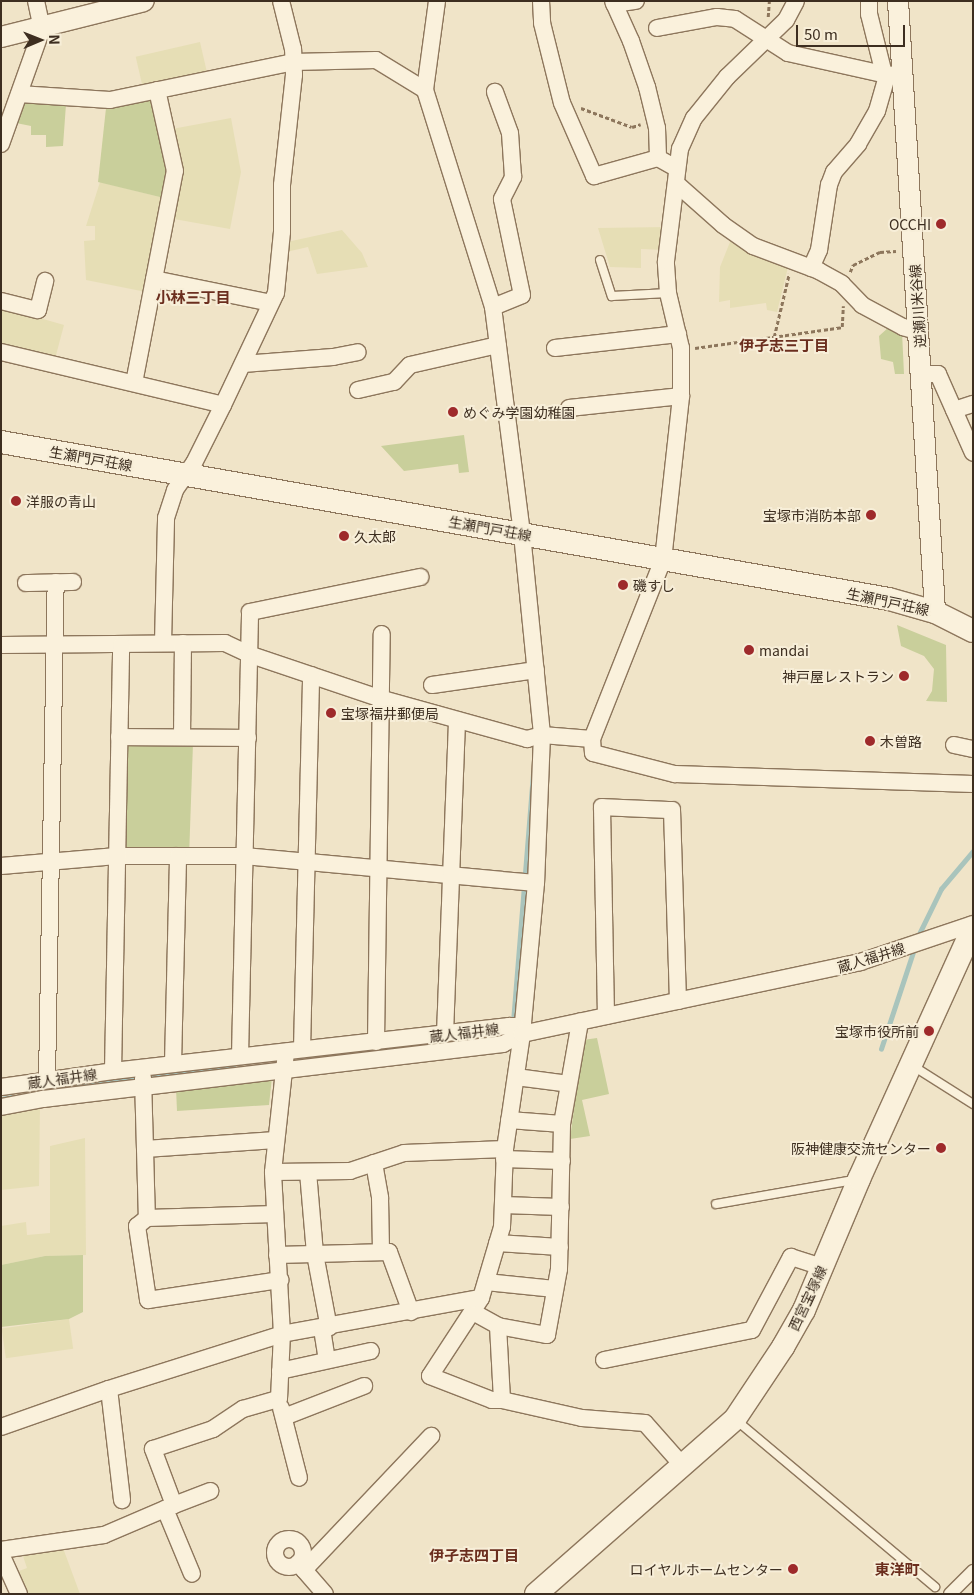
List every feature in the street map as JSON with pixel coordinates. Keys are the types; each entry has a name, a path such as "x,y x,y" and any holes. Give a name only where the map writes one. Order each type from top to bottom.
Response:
{"main road":[{"name":"生瀬門戸荘線","path":"1,442 889,599 936,612 973,631"},
{"name":"西宮宝塚線","path":"536,1594 735,1419 783,1347 804,1310 858,1179 913,1066 973,928"}],"street":[{"path":"1,144 42,29 36,1"},
{"path":"164,643 166,518 175,490 186,475 223,405 276,293 282,232 282,185 294,62 281,1"},
{"path":"437,1 425,90 493,307 522,534 542,735 536,883 515,1029 516,1077 505,1154 502,1227 486,1282 477,1305 430,1376 492,1400 502,1400 582,1418 645,1423 683,1466"},
{"path":"541,1 542,24 562,100 594,176 658,158 676,168"},
{"path":"636,1 614,3 631,41 654,119 658,158"},
{"path":"796,1 786,20 767,36 727,77 694,118 676,168 678,185 666,261 668,293 681,350 682,396 663,560 592,740 593,753 675,774 973,784"},
{"path":"811,268 823,234 829,185 834,172 858,144 877,111 891,75 869,14 868,1"},
{"name":"逆瀬川米谷線","path":"898,1 891,75 922,374 936,612"},
{"path":"1,37 42,29 138,2"},
{"path":"657,28 717,17 735,19 767,36 788,53 891,75"},
{"path":"19,94 110,100 294,62 376,60 425,90"},
{"path":"134,384 175,171 157,90"},
{"path":"493,307 522,295 502,199 513,177 510,134 495,92"},
{"path":"678,185 723,225 753,246 811,268 843,286 862,305 902,327 918,332"},
{"path":"154,279 271,303"},
{"path":"1,301 38,310 45,282"},
{"path":"556,348 678,334"},
{"path":"358,390 394,382 410,365 498,345"},
{"path":"1,352 223,405"},
{"path":"243,364 333,358 358,352"},
{"path":"922,374 938,374 973,453"},
{"path":"568,408 682,396"},
{"path":"954,410 973,404"},
{"path":"240,1056 251,655 250,612 420,577"},
{"path":"26,583 65,582 57,645 47,1080"},
{"path":"376,1042 379,698 382,634"},
{"path":"182,738 183,643"},
{"path":"1,645 225,643 251,655 379,698 526,739 542,735 592,740"},
{"path":"113,1071 121,645"},
{"path":"432,685 536,670"},
{"path":"302,1049 311,675"},
{"path":"445,1034 458,720"},
{"path":"119,737 248,738"},
{"path":"954,745 973,749"},
{"path":"606,1016 602,807 672,810 678,1001"},
{"path":"1,866 117,856 244,856 536,883"},
{"path":"173,1064 178,856"},
{"name":"蔵人福井線","path":"1,1088 113,1071 143,1077 173,1064 445,1034 580,1022 860,962 973,924"},
{"path":"477,1305 498,1326 547,1335 556,1289 560,1247 562,1124 580,1022"},
{"path":"1,1107 143,1077 284,1070 503,1044 515,1029"},
{"path":"286,1052 273,1172 282,1334 279,1399 299,1478"},
{"path":"143,1077 147,1218"},
{"path":"516,1077 569,1084"},
{"path":"509,1120 562,1124"},
{"path":"145,1149 276,1140"},
{"path":"273,1172 350,1171 404,1153 505,1154 562,1161"},
{"path":"374,1163 380,1198 381,1252"},
{"path":"308,1172 315,1254 325,1329 326,1360"},
{"path":"503,1205 560,1207"},
{"path":"275,1214 147,1218 137,1226 148,1300 280,1280"},
{"path":"497,1243 560,1247"},
{"path":"277,1255 389,1252 411,1312"},
{"path":"604,1360 752,1330 791,1257 822,1267"},
{"path":"486,1282 556,1289"},
{"path":"1,1427 109,1388 282,1334 325,1329 411,1312 477,1305"},
{"path":"498,1326 502,1400"},
{"path":"280,1371 371,1351"},
{"path":"284,1417 364,1386"},
{"path":"109,1388 122,1500"},
{"path":"192,1574 153,1450 213,1429 243,1408 279,1399"},
{"path":"325,1594 301,1567 431,1436"},
{"path":"1,1550 104,1535 210,1491"},
{"path":"1,1554 19,1594"},
{"path":"950,1594 973,1571"}],"lane":[{"path":"600,260 612,296 668,293"},
{"path":"913,1066 973,1104"},
{"path":"716,1204 858,1179"},
{"path":"735,1419 935,1587"}],"path":[{"path":"562,100 632,127 654,119"},
{"path":"681,350 842,327 843,286 853,265 880,252 900,250"},
{"path":"774,337 792,261"}],"shaded area":[{"path":"200,42 207,73 143,88 136,57"},
{"path":"231,118 241,172 230,229 174,219 172,129"},
{"path":"100,182 164,198 146,292 86,280 84,241 95,240 95,226 86,226"},
{"path":"667,227 665,250 641,249 641,268 610,267 598,228"},
{"path":"342,230 362,253 368,267 317,274 308,247 286,252 287,242"},
{"path":"732,237 789,263 777,312 767,310 766,303 730,308 730,300 719,302 720,267"},
{"path":"1,307 64,325 55,359 1,346"},
{"path":"40,1107 39,1186 1,1190 1,1114"},
{"path":"85,1138 86,1255 45,1256 1,1265 1,1226 26,1222 27,1235 50,1233 50,1146"},
{"path":"69,1319 73,1349 6,1358 2,1328"},
{"path":"63,1548 80,1594 28,1594 19,1571 27,1568 22,1553"}],"green space":[{"path":"149,99 152,101 169,172 164,198 98,182 106,108"},
{"path":"21,103 66,104 63,146 46,147 46,135 31,135 31,126 16,123"},
{"path":"889,327 902,332 904,374 895,374 893,362 881,359 879,336"},
{"path":"464,435 469,472 459,473 458,464 404,471 381,446"},
{"path":"897,625 946,645 947,702 926,701 932,691 934,669 924,656 901,646"},
{"path":"123,742 193,744 189,849 119,847"},
{"path":"597,1038 609,1094 582,1100 590,1136 570,1139 583,1040"},
{"path":"272,1077 269,1105 177,1111 176,1088"},
{"path":"83,1255 83,1312 69,1319 1,1327 1,1265 45,1256"}],"waterway":[{"path":"513,1022 533,773"},
{"path":"919,934 941,889 973,851"},
{"path":"881,1049 913,952"},
{"path":"430,1043 507,1035"},
{"path":"147,1077 233,1065"},
{"path":"73,1087 139,1078"},
{"path":"1,1099 11,1097"}],"place":[{"name":"OCCHI","path":"941,224"},
{"name":"めぐみ学園幼稚園","path":"453,412"},
{"name":"洋服の青山","path":"16,501"},
{"name":"宝塚市消防本部","path":"871,515"},
{"name":"久太郎","path":"344,536"},
{"name":"磯すし","path":"623,585"},
{"name":"mandai","path":"749,650"},
{"name":"神戸屋レストラン","path":"904,676"},
{"name":"宝塚福井郵便局","path":"331,713"},
{"name":"木曽路","path":"870,741"},
{"name":"宝塚市役所前","path":"929,1031"},
{"name":"阪神健康交流センター","path":"941,1148"},
{"name":"ロイヤルホームセンター","path":"793,1569"}],"district":[{"name":"小林三丁目","path":"193,297"},
{"name":"伊孑志三丁目","path":"784,345"},
{"name":"伊孑志四丁目","path":"474,1555"},
{"name":"東洋町","path":"897,1569"}]}
